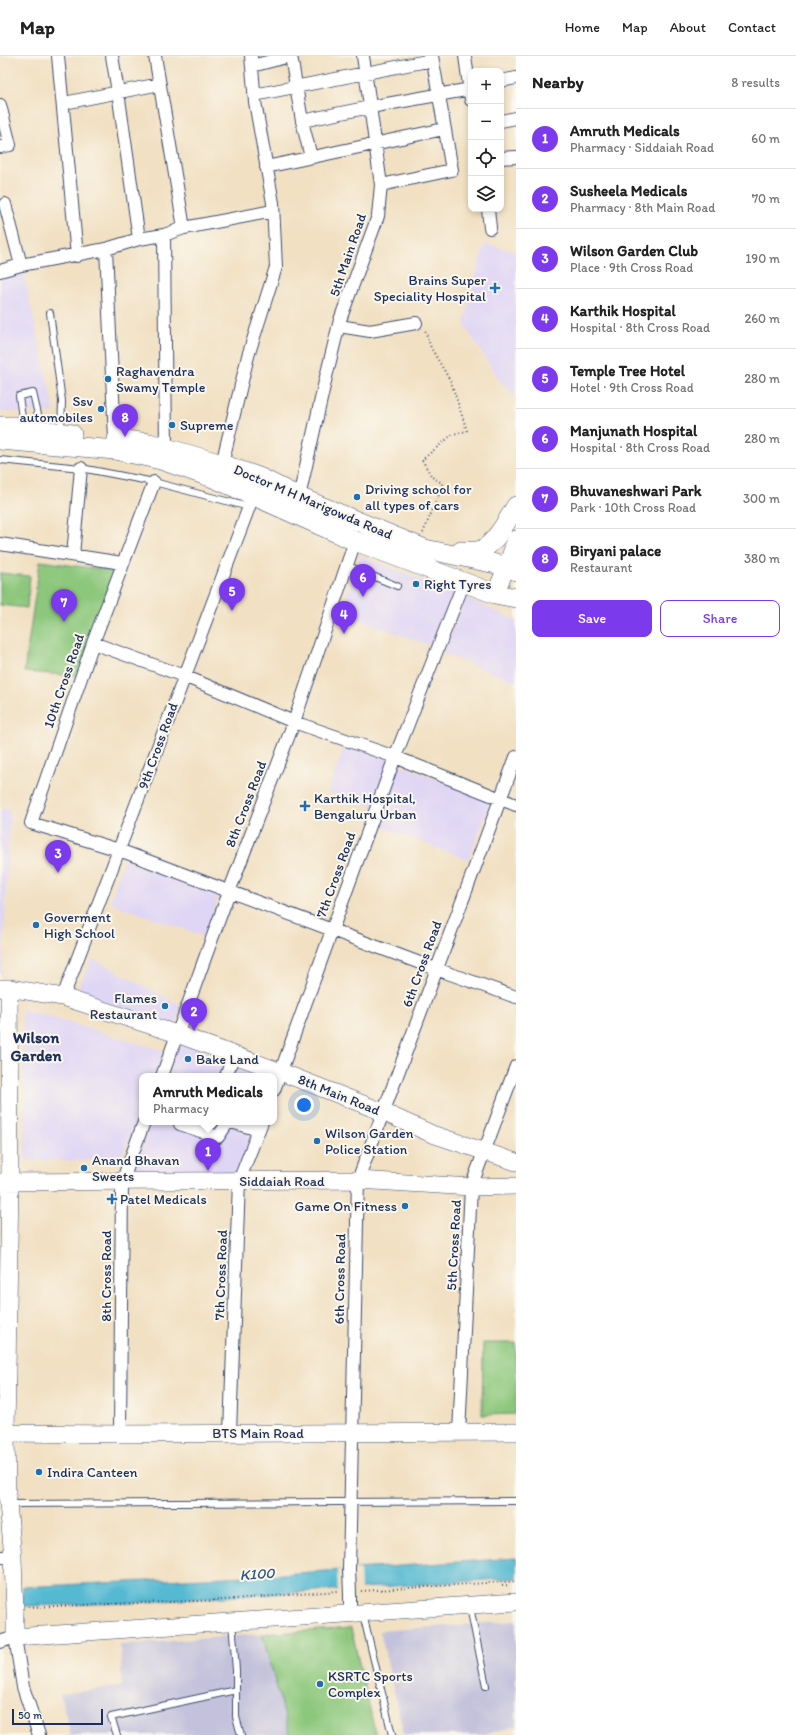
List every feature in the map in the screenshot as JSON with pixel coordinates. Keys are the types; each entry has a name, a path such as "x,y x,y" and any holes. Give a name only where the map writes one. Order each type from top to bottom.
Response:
{"main road":[{"name":"Doctor M H Marigowda Road","path":"0,426 33,428 61,433 149,443 222,464 261,478 299,497 421,548 512,569"},
{"name":"Doctor M H Marigowda Road","path":"0,440 83,446 115,450 150,458 216,479 250,501 443,576 510,594"},
{"path":"421,548 477,551 485,548 499,532 516,506"}],"street":[{"path":"58,56 64,103 77,256"},
{"path":"112,56 139,239"},
{"path":"155,56 184,228"},
{"path":"222,464 248,356 276,266 273,203 254,96 251,61 290,56 302,121 311,157"},
{"name":"5th Main Road","path":"299,497 326,376 339,326 378,216 381,184 363,56"},
{"path":"464,56 468,81"},
{"path":"254,96 432,58 452,170 381,184"},
{"path":"504,81 516,78"},
{"path":"64,103 160,84"},
{"path":"302,121 438,94 468,93"},
{"path":"0,105 10,145 0,147"},
{"path":"504,120 516,118"},
{"path":"266,167 444,129"},
{"path":"504,158 516,157"},
{"path":"5,204 21,265"},
{"path":"0,272 21,265 77,256 139,239 164,235 184,228 273,211"},
{"path":"488,212 490,228"},
{"path":"164,235 166,448"},
{"path":"106,249 115,439"},
{"path":"339,326 370,331 420,326"},
{"path":"73,555 81,468"},
{"name":"10th Cross Road","path":"119,850 31,823 93,643 122,563 154,482"},
{"name":"9th Cross Road","path":"63,997 250,501"},
{"path":"510,594 516,539"},
{"name":"8th Cross Road","path":"163,1073 229,892 294,722 348,566 355,541"},
{"path":"0,544 122,563"},
{"name":"7th Cross Road","path":"277,1082 395,757 464,582"},
{"path":"93,643 184,676 294,722 395,757 516,805"},
{"name":"6th Cross Road","path":"356,1614 350,1594 348,1570 358,1180 516,757"},
{"path":"119,850 436,969 516,997"},
{"path":"5,988 3,1433 7,1557 14,1587 22,1609 8,1640 39,1735"},
{"name":"8th Main Road","path":"5,988 63,997 177,1034 281,1072 383,1112 432,1134 516,1162"},
{"path":"227,1073 234,1054"},
{"name":"5th Cross Road","path":"460,1434 471,1188 516,1066"},
{"name":"8th Cross Road","path":"120,1434 122,1182 143,1125"},
{"path":"183,1125 218,1138 226,1125"},
{"name":"7th Cross Road","path":"230,1433 239,1181 260,1126"},
{"name":"Siddaiah Road","path":"5,1182 358,1180 471,1188 516,1186"},
{"name":"BTS Main Road","path":"3,1433 460,1434 516,1432"},
{"path":"8,1640 232,1622 516,1602"}],"lane":[{"path":"50,313 62,401 61,433"},
{"path":"33,393 33,428 18,396 33,393"},
{"path":"0,460 81,468 250,501"},
{"path":"348,566 397,586"},
{"path":"5,1497 350,1502 516,1501"},
{"path":"470,1605 486,1686"},
{"path":"356,1614 390,1734"},
{"path":"232,1622 236,1718 241,1735"},
{"path":"117,1735 111,1717 236,1690"}],"path":[{"path":"420,326 451,382 467,431 453,434 422,460 432,477 442,482 442,487 421,548"},
{"path":"363,1591 516,1581"},
{"path":"502,1582 502,1586 508,1585 508,1587"},
{"path":"22,1609 223,1600 337,1591"}],"shaded area":[{"name":"Brains Super Speciality Hospital","path":"487,244 516,252 516,397 499,380 464,324 482,251"},
{"path":"23,273 55,412 0,412 0,279"},
{"path":"360,556 454,592 431,646 341,612"},
{"path":"465,598 516,620 516,682 443,653"},
{"path":"345,744 390,760 373,807 328,792"},
{"path":"398,764 491,801 468,860 375,824"},
{"path":"0,809 10,810 2,974 0,974"},
{"path":"124,859 219,895 204,936 110,903"},
{"path":"93,959 182,1006 174,1028 76,991"},
{"path":"22,1009 164,1051 155,1073 139,1073 139,1114 120,1161 25,1160"},
{"path":"180,1041 262,1073 168,1073"},
{"path":"150,1125 257,1125 237,1176 131,1177"},
{"path":"516,1621 516,1726 483,1735 404,1735 380,1631"},
{"path":"262,1634 290,1735 71,1735 60,1694 122,1686 120,1645"}],"green space":[{"path":"40,561 114,571 79,676 24,672"},
{"path":"0,573 30,576 27,608 0,605"},
{"path":"483,1343 516,1343 516,1414 482,1415"},
{"name":"KSRTC Sports Complex","path":"351,1628 376,1735 290,1735 262,1634"}],"water":[{"name":"K100","path":"516,1558 516,1578 132,1603 26,1606 5,1605 0,1588 267,1575"}],"pier":[{"path":"360,1569 361,1590 338,1592 337,1570"},
{"path":"22,1586 22,1608 0,1607 0,1587"}],"place":[{"name":"Brains Super Speciality Hospital","path":"495,288"},
{"name":"Raghavendra Swamy Temple","path":"108,379"},
{"name":"Ssv automobiles","path":"101,409"},
{"name":"Supreme","path":"172,425"},
{"name":"Biryani palace","path":"125,437"},
{"name":"Driving school for all types of cars","path":"357,497"},
{"name":"Right Tyres","path":"416,584"},
{"name":"Manjunath Hospital","path":"363,597"},
{"name":"Temple Tree Hotel","path":"232,611"},
{"name":"Bhuvaneshwari Park","path":"64,622"},
{"name":"Karthik Hospital","path":"344,634"},
{"name":"Karthik Hospital, Bengaluru Urban","path":"305,806"},
{"name":"Wilson Garden Club","path":"58,873"},
{"name":"Goverment High School","path":"36,925"},
{"name":"Flames Restaurant","path":"165,1006"},
{"name":"Susheela Medicals","path":"194,1031"},
{"name":"Bake Land","path":"188,1059"},
{"name":"Wilson Garden Police Station","path":"317,1141"},
{"name":"Anand Bhavan Sweets","path":"84,1168"},
{"name":"Amruth Medicals","path":"208,1171"},
{"name":"Patel Medicals","path":"112,1199"},
{"name":"Game On Fitness","path":"405,1206"},
{"name":"Indira Canteen","path":"39,1472"},
{"name":"KSRTC Sports Complex","path":"320,1684"}],"district":[{"name":"Wilson Garden","path":"36,1046"}]}
